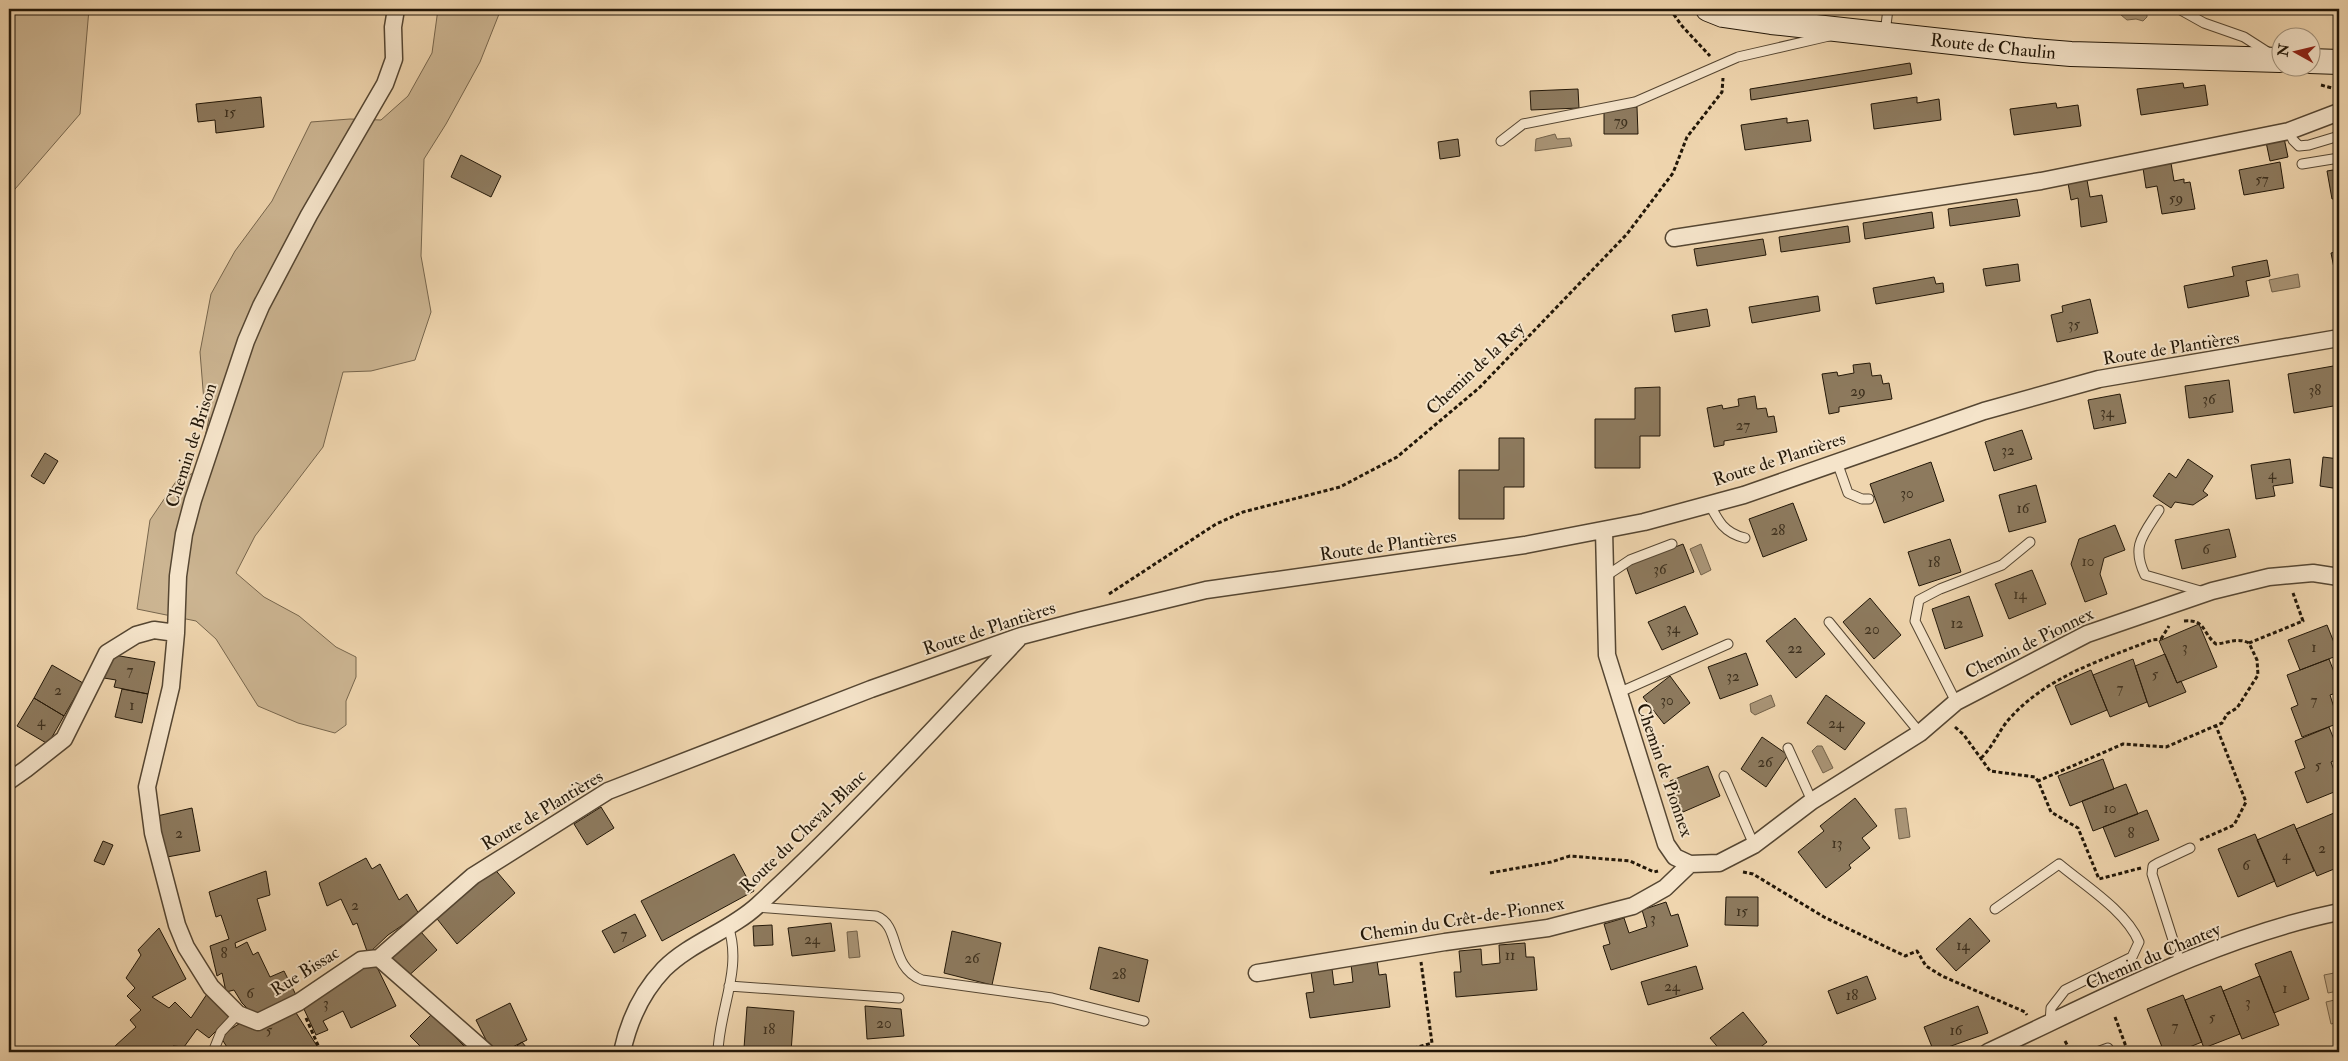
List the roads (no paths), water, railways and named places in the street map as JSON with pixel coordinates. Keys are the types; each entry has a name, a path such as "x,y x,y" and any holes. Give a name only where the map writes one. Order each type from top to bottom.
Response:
{"street":[{"name":"Chemin de Brison","path":"177,925 153,833 147,787 171,686 176,633 178,576 184,534 246,341 309,215 385,84 394,58 393,27 396,9"},
{"name":"Route de Chaulin","path":"1708,9 1733,16 1850,31 2071,54 2270,60"},
{"path":"2320,61 2339,62"},
{"path":"1674,238 2041,181 2289,131 2339,112"},
{"name":"Route de Plantières","path":"473,876 608,791 870,689 1021,636 1206,590 1525,545 1644,522 1744,495 1984,411 2099,380 2339,338"},
{"name":"Chemin de Pionnex","path":"1604,530 1607,655 1666,844 1676,857 1690,864 1719,863 1754,845 1812,801 1920,733 1956,702 2087,634 2207,593 2291,574 2312,573 2339,577"},
{"path":"9,781 26,770 64,739 107,653 136,635 154,630 176,633"},
{"name":"Route du Cheval-Blanc","path":"622,1052 633,1012 646,990 665,969 687,951 756,907 939,724 1021,636"},
{"name":"Chemin du Crêt-de-Pionnex","path":"1257,973 1436,943 1548,928 1633,906 1665,888 1690,864"},
{"name":"Rue Bissac","path":"177,925 186,947 211,987 238,1014 258,1022 299,1002 361,960 379,958 473,876"},
{"name":"Chemin du Chantey","path":"1988,1052 2180,962 2302,920 2339,912"},
{"path":"379,958 486,1052"}],"lane":[{"path":"1885,35 1888,9"},
{"path":"2179,9 2204,23 2244,37 2270,54"},
{"path":"1501,141 1523,124 1636,102 1738,57 1850,31"},
{"path":"2289,131 2293,140 2299,146 2339,136"},
{"path":"2302,164 2339,158"},
{"path":"1837,462 1848,492 1862,499 1869,499"},
{"path":"1709,503 1720,525 1737,536 1746,538"},
{"name":"Chemin de Pionnex","path":"2159,510 2141,538 2138,550 2140,565 2145,575 2207,593"},
{"name":"Chemin de Pionnex","path":"1956,702 1915,621 1919,600 1940,588 2002,565 2030,542"},
{"path":"1606,576 1630,560 1672,544"},
{"path":"1829,622 1920,733"},
{"path":"1618,693 1728,644"},
{"path":"1788,748 1812,801"},
{"path":"1724,776 1754,845"},
{"path":"2180,962 2152,874 2154,866 2190,848"},
{"path":"1995,909 2059,864 2118,913 2134,930 2139,942 2132,957 2065,990 2051,1008 2050,1023"},
{"path":"756,907 876,916 884,919 890,929 899,959 914,977 922,980 1052,998 1144,1021"},
{"path":"718,1052 734,958 733,939 728,926"},
{"path":"729,986 899,998"},
{"path":"213,1052 221,1032 238,1014"},
{"path":"2097,1052 2108,1048"}]}
